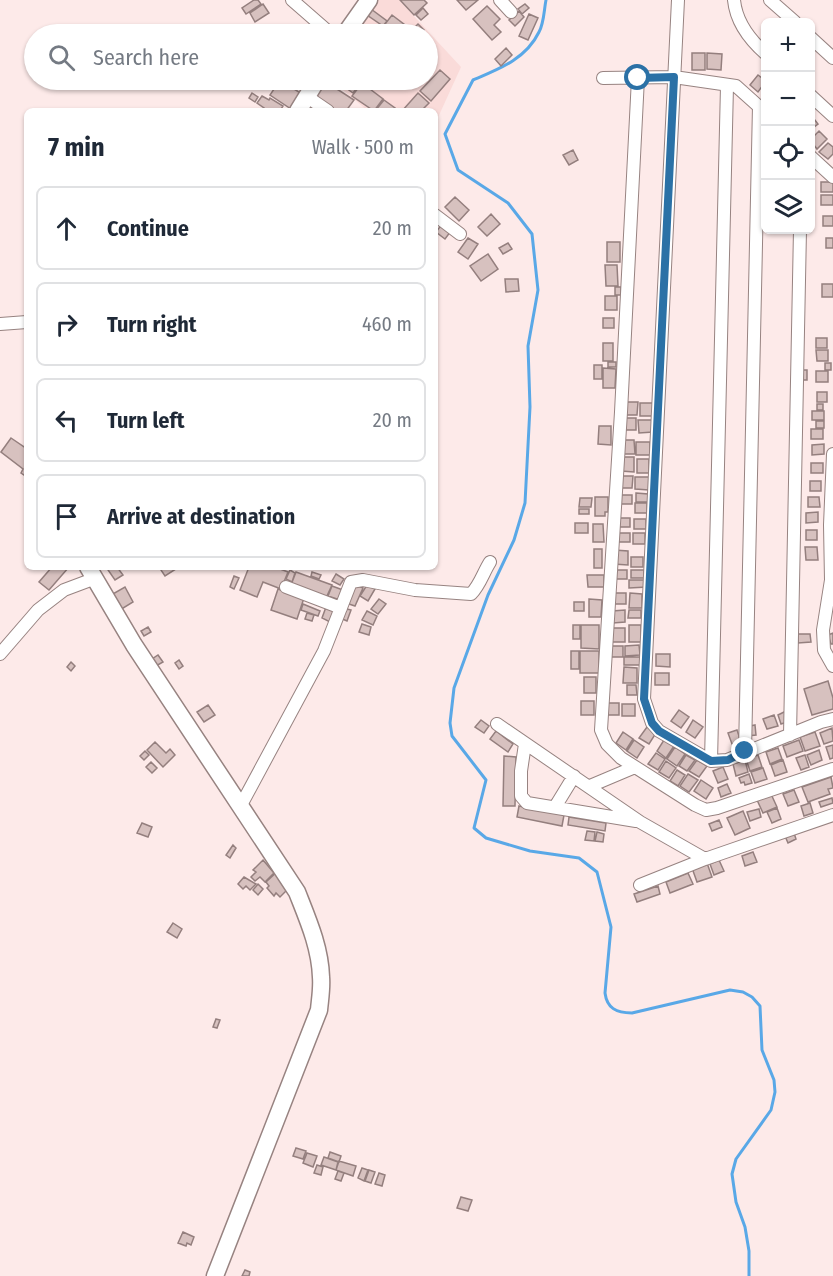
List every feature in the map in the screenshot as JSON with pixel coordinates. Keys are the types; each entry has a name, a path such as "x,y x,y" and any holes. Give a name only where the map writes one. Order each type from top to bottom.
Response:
{"street":[{"path":"292,0 320,24"},
{"path":"352,24 369,0"},
{"path":"500,0 511,12"},
{"path":"678,0 644,699 652,723 659,731 711,761 728,760 745,751 833,719"},
{"path":"734,0 738,17 749,38 761,50"},
{"path":"770,0 790,18"},
{"path":"815,42 833,58"},
{"path":"603,78 674,77 736,86 761,108"},
{"path":"638,78 621,412 601,730 607,744 621,758 706,810 833,769"},
{"path":"711,761 727,86"},
{"path":"311,90 302,104 317,108"},
{"path":"815,100 833,116"},
{"path":"745,751 762,126"},
{"path":"815,161 833,177"},
{"path":"438,217 460,234"},
{"path":"790,735 800,234"},
{"path":"0,324 24,322"},
{"path":"833,454 832,580 824,650 833,666"},
{"path":"240,807 324,651 351,582 363,580 416,590 471,594 479,587 483,573 490,562"},
{"path":"0,654 38,610 92,572 134,645 297,892 311,926 318,951 321,978 319,1010 215,1276"},
{"path":"286,587 341,608"},
{"path":"497,724 640,822 705,860"},
{"path":"525,744 520,771 521,796 527,803 640,822"},
{"path":"590,786 635,767"},
{"path":"555,807 574,776"},
{"path":"640,885 833,815"}],"shaded area":[{"path":"375,0 399,0 421,24 358,24"},
{"path":"438,42 461,67 438,117 438,108 364,108 343,90 438,90"}],"building":[{"path":"258,0 261,4 246,14 242,8"},
{"path":"400,0 424,0 427,3 414,15"},
{"path":"457,0 478,0 466,10"},
{"path":"263,4 269,13 255,22 250,13"},
{"path":"525,4 529,8 522,14 518,9"},
{"path":"487,6 500,19 494,25 501,32 492,40 473,19"},
{"path":"423,8 428,14 421,20 416,15"},
{"path":"371,9 387,21 380,24 367,15"},
{"path":"519,11 524,17 515,26 509,20"},
{"path":"529,14 538,18 528,40 519,36"},
{"path":"392,15 404,24 385,24"},
{"path":"506,48 512,55 501,66 495,59"},
{"path":"692,53 705,53 705,70 692,70"},
{"path":"707,53 722,54 721,70 707,69"},
{"path":"440,70 450,79 431,101 420,91 438,90"},
{"path":"758,75 761,77 761,88 758,92 750,85"},
{"path":"273,90 296,90 302,94 292,108 270,95"},
{"path":"316,90 338,90 354,100 348,108 332,108 312,95"},
{"path":"357,90 371,90 383,99 376,108 370,108 352,96"},
{"path":"252,93 258,97 255,102 249,98"},
{"path":"418,93 429,103 424,108 405,108"},
{"path":"262,96 283,106 282,108 264,108 257,103"},
{"path":"384,100 395,108 377,108"},
{"path":"819,131 827,139 817,149 815,146 815,135"},
{"path":"828,143 833,147 833,154 828,159 819,152"},
{"path":"573,150 578,160 569,165 563,155"},
{"path":"821,182 833,182 833,192 821,192"},
{"path":"821,195 833,195 833,205 821,205"},
{"path":"455,197 469,210 459,221 445,207"},
{"path":"491,214 500,224 487,236 478,227"},
{"path":"823,216 833,216 833,226 823,226"},
{"path":"442,224 451,231 445,239 438,234"},
{"path":"468,238 478,244 468,259 458,252"},
{"path":"826,238 833,238 833,248 826,248"},
{"path":"607,242 620,242 620,262 607,262"},
{"path":"508,243 512,249 503,254 499,248"},
{"path":"488,254 498,269 481,281 470,266"},
{"path":"605,265 617,265 618,286 606,286"},
{"path":"505,279 518,279 519,291 506,292"},
{"path":"822,284 833,284 833,297 822,297"},
{"path":"615,287 621,287 621,295 615,295"},
{"path":"605,296 617,296 617,310 605,310"},
{"path":"603,318 614,318 614,328 603,328"},
{"path":"816,338 827,338 827,348 816,348"},
{"path":"603,343 613,343 613,361 603,361"},
{"path":"816,350 828,350 828,361 817,361"},
{"path":"608,362 616,362 616,367 608,367"},
{"path":"825,363 831,363 831,370 825,370"},
{"path":"594,365 602,365 602,379 594,379"},
{"path":"603,368 616,369 615,388 603,388"},
{"path":"800,370 807,370 807,380 800,380"},
{"path":"816,371 828,371 828,382 816,382"},
{"path":"817,392 827,392 827,402 817,402"},
{"path":"623,402 638,402 637,415 623,415"},
{"path":"640,403 654,403 654,416 640,416"},
{"path":"817,404 823,404 823,410 817,410"},
{"path":"812,411 824,411 824,420 812,420"},
{"path":"622,418 636,418 636,430 622,430"},
{"path":"638,420 653,420 653,432 639,433"},
{"path":"816,421 824,421 824,428 816,428"},
{"path":"599,426 611,426 611,445 598,444"},
{"path":"811,429 823,429 823,439 811,439"},
{"path":"11,438 24,447 24,475 21,473 23,469 1,452"},
{"path":"622,440 634,440 635,454 622,454"},
{"path":"636,442 650,442 650,455 636,455"},
{"path":"824,444 824,454 812,455 812,445"},
{"path":"622,457 634,457 634,472 621,471"},
{"path":"637,459 649,459 649,473 637,473"},
{"path":"811,463 823,463 823,473 811,473"},
{"path":"619,476 633,476 632,488 618,488"},
{"path":"635,477 649,477 649,490 635,489"},
{"path":"810,481 821,481 821,491 810,491"},
{"path":"636,493 648,494 648,502 636,502"},
{"path":"619,495 632,495 632,504 619,504"},
{"path":"595,497 608,497 608,512 605,512 605,516 595,516"},
{"path":"808,497 819,497 820,507 808,507"},
{"path":"580,498 592,498 591,507 579,507"},
{"path":"635,503 647,503 647,513 635,513"},
{"path":"579,509 589,509 589,514 579,514"},
{"path":"818,512 818,522 806,523 806,513"},
{"path":"617,518 630,518 630,527 617,527"},
{"path":"634,519 646,519 646,529 634,529"},
{"path":"575,523 588,523 588,533 575,533"},
{"path":"593,524 603,524 604,542 593,542"},
{"path":"806,530 817,530 817,540 806,540"},
{"path":"616,533 630,533 630,542 616,542"},
{"path":"633,533 645,533 645,544 633,544"},
{"path":"805,547 817,547 818,560 806,560"},
{"path":"594,549 602,549 602,568 594,568"},
{"path":"614,550 628,551 628,565 613,564"},
{"path":"631,557 643,557 643,567 631,567"},
{"path":"49,570 66,570 49,590 39,582"},
{"path":"108,570 119,570 123,575 115,580"},
{"path":"161,570 174,570 165,576"},
{"path":"248,570 288,572 281,589 263,582 257,597 240,590"},
{"path":"290,570 295,573 292,582 286,579"},
{"path":"614,570 627,570 627,579 614,579"},
{"path":"631,570 644,570 644,578 631,578"},
{"path":"296,572 332,585 326,598 291,585"},
{"path":"312,572 321,575 319,579 311,576"},
{"path":"336,574 344,579 340,585 332,581"},
{"path":"587,575 604,575 604,587 588,587"},
{"path":"234,576 239,578 234,589 230,587"},
{"path":"629,580 647,580 647,587 629,588"},
{"path":"354,584 363,588 355,606 346,603"},
{"path":"367,585 375,589 368,601 360,596"},
{"path":"332,586 343,590 340,600 328,596"},
{"path":"125,587 133,602 120,610 111,595"},
{"path":"278,589 304,598 297,619 271,610"},
{"path":"614,593 626,593 626,604 614,604"},
{"path":"630,593 642,594 642,608 629,608"},
{"path":"379,599 386,604 378,614 371,609"},
{"path":"589,599 602,600 601,617 589,617"},
{"path":"574,602 584,602 584,611 574,611"},
{"path":"303,604 320,611 318,616 301,610"},
{"path":"326,607 334,611 330,622 322,618"},
{"path":"343,608 351,610 347,621 340,618"},
{"path":"625,610 625,622 613,623 612,611"},
{"path":"629,610 641,610 641,618 628,618"},
{"path":"367,611 377,616 373,625 362,620"},
{"path":"307,613 314,615 312,621 305,619"},
{"path":"362,624 371,627 369,635 359,632"},
{"path":"573,625 580,625 580,639 573,639"},
{"path":"581,625 599,625 599,649 581,648"},
{"path":"629,625 641,625 641,642 629,642"},
{"path":"148,627 151,632 144,636 141,631"},
{"path":"612,628 625,628 625,642 612,642"},
{"path":"833,633 833,644 831,644 828,635"},
{"path":"798,634 810,634 811,642 798,643"},
{"path":"639,645 640,655 625,656 625,646"},
{"path":"611,646 623,646 623,657 611,657"},
{"path":"571,651 579,651 579,669 571,669"},
{"path":"580,651 599,651 599,673 580,673"},
{"path":"656,654 670,654 670,667 656,666"},
{"path":"158,655 163,662 156,666 152,659"},
{"path":"624,657 640,657 640,665 624,665"},
{"path":"179,660 183,666 179,669 175,663"},
{"path":"71,662 75,666 71,671 67,667"},
{"path":"624,667 637,668 637,683 623,683"},
{"path":"655,673 669,673 669,685 655,685"},
{"path":"584,677 596,677 596,693 584,693"},
{"path":"828,681 833,698 833,709 812,715 804,689"},
{"path":"627,685 636,685 637,695 627,695"},
{"path":"581,701 594,701 594,715 581,715"},
{"path":"606,703 619,703 619,715 606,715"},
{"path":"622,704 635,704 635,716 622,716"},
{"path":"208,705 215,715 204,722 197,712"},
{"path":"679,710 689,717 681,728 671,721"},
{"path":"786,711 790,721 781,724 778,715"},
{"path":"774,715 778,726 767,729 763,719"},
{"path":"481,720 489,726 484,733 475,727"},
{"path":"693,720 703,727 695,738 686,732"},
{"path":"755,725 756,735 747,736 745,727"},
{"path":"647,727 656,733 649,744 639,738"},
{"path":"832,728 833,741 824,744 820,733"},
{"path":"737,730 741,742 732,744 728,733"},
{"path":"496,731 513,744 508,752 490,739"},
{"path":"623,732 633,739 626,750 616,743"},
{"path":"815,732 820,746 805,751 800,737"},
{"path":"634,740 644,747 637,758 627,751"},
{"path":"664,740 674,746 666,758 657,751"},
{"path":"799,740 803,751 787,757 783,746"},
{"path":"155,742 166,753 170,749 175,755 163,767 147,750"},
{"path":"833,745 833,758 830,759 826,747"},
{"path":"675,747 685,754 677,766 667,759"},
{"path":"778,748 782,759 770,764 766,752"},
{"path":"819,750 822,760 811,765 807,755"},
{"path":"145,751 149,755 144,760 140,756"},
{"path":"656,753 665,759 658,770 648,764"},
{"path":"686,755 695,760 687,771 679,766"},
{"path":"758,755 762,767 750,771 746,759"},
{"path":"805,755 809,767 801,770 796,758"},
{"path":"504,756 516,757 515,806 503,806"},
{"path":"697,760 707,766 699,777 689,771"},
{"path":"745,760 748,772 736,776 733,764"},
{"path":"783,760 787,772 775,776 771,765"},
{"path":"666,761 676,768 669,778 659,772"},
{"path":"151,762 157,768 152,773 146,767"},
{"path":"723,767 728,779 718,783 713,771"},
{"path":"763,768 767,779 755,783 751,772"},
{"path":"677,770 685,775 678,786 670,781"},
{"path":"688,774 698,780 689,792 680,786"},
{"path":"749,774 752,783 745,785 744,782 741,783 739,778"},
{"path":"831,777 833,788 828,789 830,794 808,802 802,787"},
{"path":"701,780 713,788 706,799 694,791"},
{"path":"727,784 731,793 721,797 718,788"},
{"path":"794,790 799,802 788,806 783,794"},
{"path":"771,794 777,807 763,813 757,800"},
{"path":"832,798 833,803 821,807 819,802"},
{"path":"810,803 813,813 804,816 801,806"},
{"path":"519,806 564,815 562,826 517,817"},
{"path":"777,808 781,819 772,823 767,812"},
{"path":"759,809 761,817 750,821 747,812"},
{"path":"743,811 750,828 735,835 727,818"},
{"path":"569,817 606,823 605,831 568,825"},
{"path":"719,820 722,827 712,831 709,824"},
{"path":"142,823 152,827 148,837 137,833"},
{"path":"587,831 595,832 594,841 585,840"},
{"path":"597,832 604,834 603,842 595,841"},
{"path":"794,833 796,839 788,843 785,836"},
{"path":"233,845 236,848 230,858 226,855"},
{"path":"753,852 757,862 745,866 742,856"},
{"path":"263,860 274,873 265,882 260,877 255,881 251,877 256,872 253,870"},
{"path":"719,860 724,871 714,875 710,864"},
{"path":"707,863 712,877 697,882 692,868"},
{"path":"278,871 289,888 280,897 276,893 274,896 267,888 269,886 266,882"},
{"path":"688,873 693,884 670,893 666,882"},
{"path":"244,877 256,884 250,890 246,886 243,889 238,884"},
{"path":"258,884 263,889 258,895 253,890"},
{"path":"658,886 660,894 637,902 634,894"},
{"path":"173,923 182,929 177,938 167,932"},
{"path":"216,1019 220,1020 217,1028 213,1027"},
{"path":"296,1148 306,1151 303,1159 293,1156"},
{"path":"330,1152 341,1156 339,1162 328,1158"},
{"path":"307,1153 317,1156 313,1167 303,1163"},
{"path":"324,1157 338,1162 336,1170 321,1165"},
{"path":"339,1161 356,1166 353,1176 336,1170"},
{"path":"317,1165 323,1167 321,1175 314,1173"},
{"path":"362,1168 368,1170 364,1181 358,1178"},
{"path":"369,1170 375,1172 371,1183 365,1181"},
{"path":"338,1171 344,1173 341,1181 335,1179"},
{"path":"379,1173 385,1175 382,1186 375,1184"},
{"path":"461,1197 472,1200 468,1211 457,1208"},
{"path":"183,1232 194,1237 191,1245 178,1243"},
{"path":"245,1270 250,1272 249,1276 242,1276"}],"waterway":[{"path":"546,0 542,25 527,49 511,62 473,80 445,134 458,170 508,203 532,234 538,290 528,346 530,407 525,503 514,540 488,595 454,688 450,723 452,736 486,780 474,828 486,838 530,851 579,858 597,872 611,927 605,993 613,1009 632,1013 730,990 743,992 752,997 760,1006 762,1050 774,1080 775,1092 771,1110 736,1159 732,1174 736,1202 745,1227 749,1251 749,1276"}],"route":[{"path":"638,78 674,77 644,699 652,723 659,731 711,761 728,760 745,751"}]}
